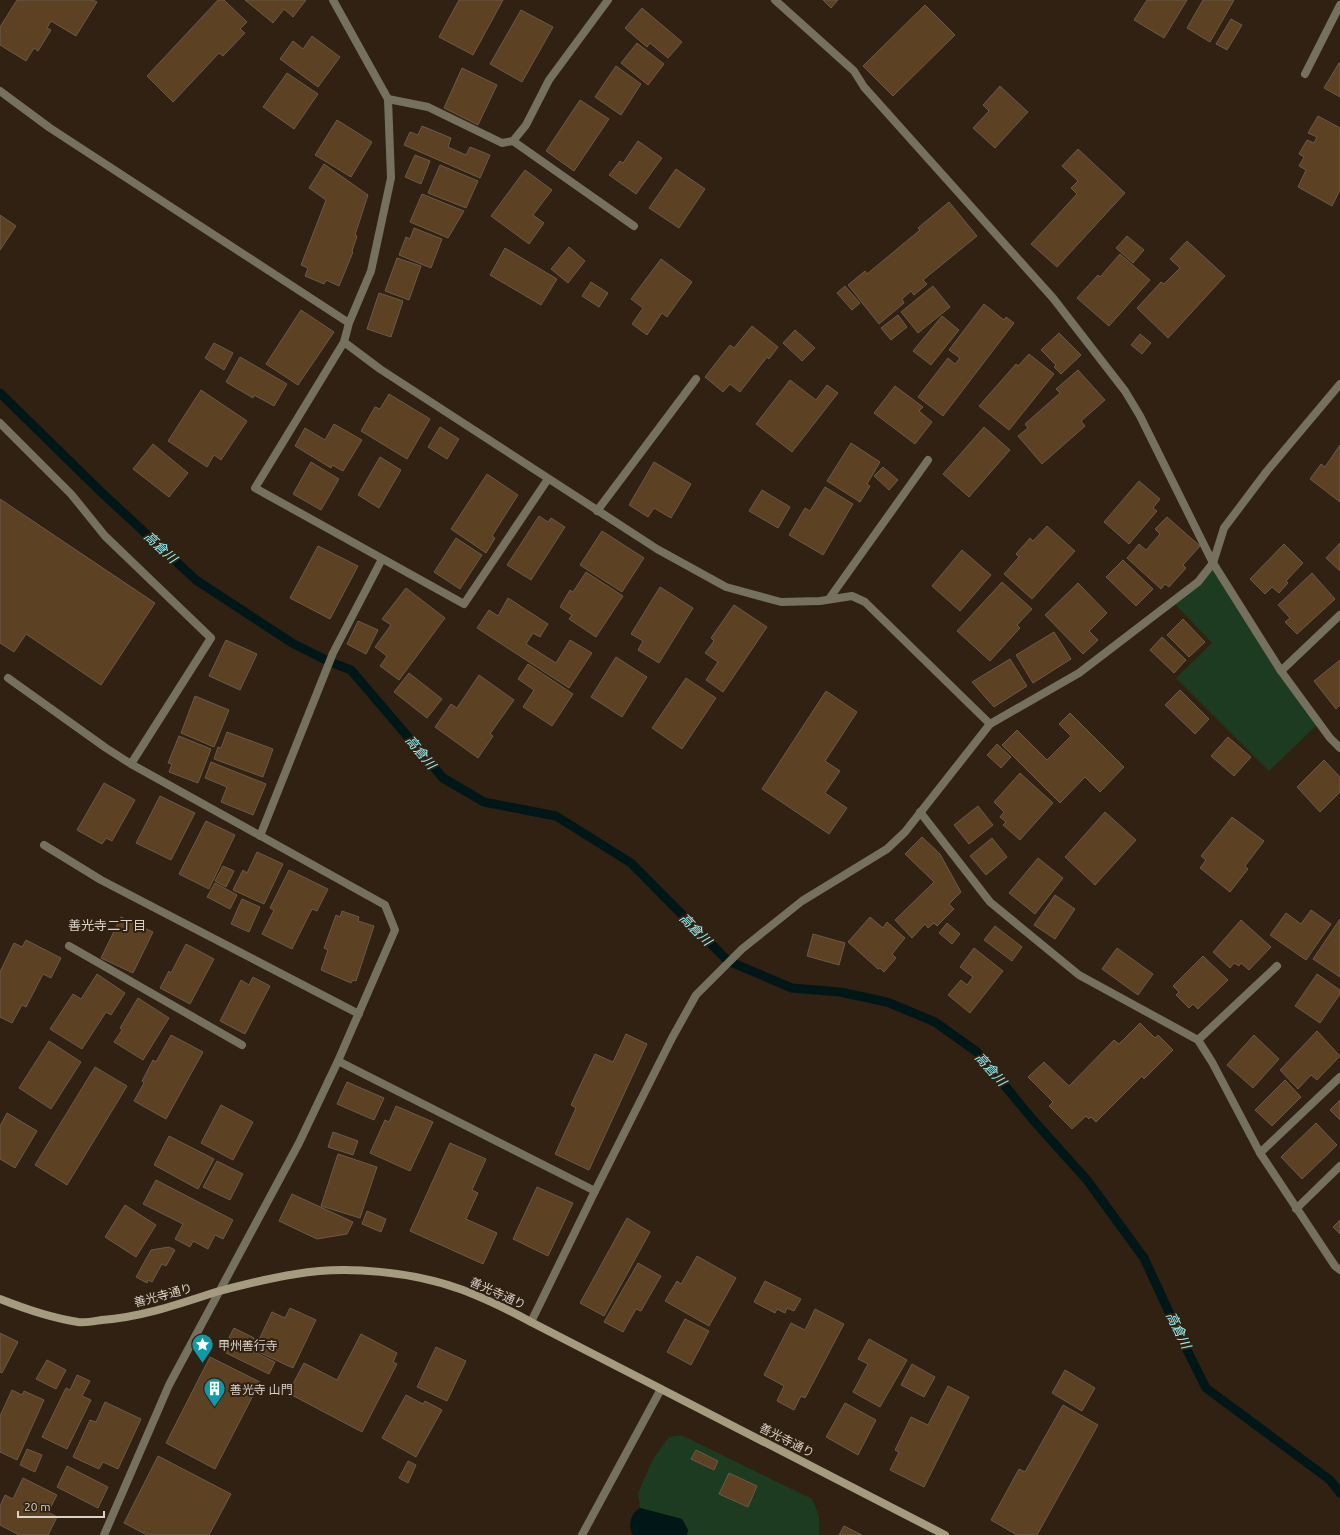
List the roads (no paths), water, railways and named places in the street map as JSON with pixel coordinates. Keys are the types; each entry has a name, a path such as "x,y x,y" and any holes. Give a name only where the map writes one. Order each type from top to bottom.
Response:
{"main road":[{"name":"善光寺通り","path":"0,1300 40,1313 80,1322 121,1319 166,1308 218,1292 296,1273 342,1271 391,1274 439,1283 484,1298 945,1535"}],"street":[{"path":"333,0 388,99 391,178 371,271 349,323 344,342 255,488 464,604 548,479"},
{"path":"388,99 428,107 502,143 513,141 526,125 549,80 608,0"},
{"path":"775,0 854,71 864,86 1053,298 1125,391 1140,416 1213,563 1281,671 1330,738 1340,748"},
{"path":"1305,74 1340,5"},
{"path":"0,91 50,128 349,323"},
{"path":"513,141 634,226"},
{"path":"344,342 380,369 597,511 657,549 726,587 781,602 820,601 852,596 865,602 990,724"},
{"path":"597,511 696,379"},
{"path":"531,1322 672,1038 696,995 720,973 742,949 802,901 887,849 905,832 990,724 1079,673 1198,582 1213,563 1224,528 1267,470 1339,387"},
{"path":"0,423 71,494 104,536 211,638 131,764"},
{"path":"829,599 928,460"},
{"path":"260,836 333,653 382,559"},
{"path":"1281,671 1340,615"},
{"path":"8,678 106,748 131,764 385,905 395,930 338,1061 299,1143 169,1385 104,1535"},
{"path":"920,812 990,902 1079,975 1198,1040 1212,1062 1260,1152 1296,1209 1335,1266 1340,1270"},
{"path":"44,846 101,880 359,1014"},
{"path":"69,946 242,1045"},
{"path":"1198,1040 1277,966"},
{"path":"338,1061 595,1191"},
{"path":"1260,1152 1340,1077"},
{"path":"1296,1209 1340,1166"},
{"path":"582,1535 661,1389"}],"waterway":[{"name":"高倉川","path":"0,393 100,491 196,580 292,643 330,662 351,670 443,778 484,802 556,816 631,863 728,961 792,988 840,992 887,1002 935,1022 977,1052 1034,1121 1087,1180 1144,1258 1206,1388 1330,1480 1340,1493"}],"place":[{"name":"甲州善行寺","path":"202,1364"},
{"name":"善光寺 山門","path":"215,1408"}],"district":[{"name":"善光寺二丁目","path":"107,925"}]}
